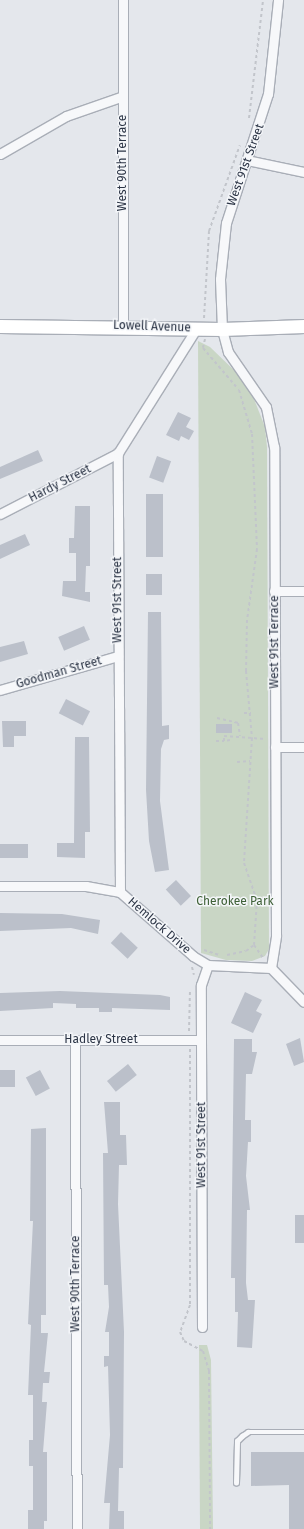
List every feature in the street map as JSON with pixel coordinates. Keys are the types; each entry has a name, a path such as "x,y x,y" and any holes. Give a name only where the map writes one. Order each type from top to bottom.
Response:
{"street":[{"name":"West 90th Terrace","path":"123,0 123,325"},
{"name":"West 91st Street","path":"222,329 221,255 226,223 268,94 278,0"},
{"path":"0,154 66,116 123,96"},
{"path":"247,160 304,172"},
{"name":"Lowell Avenue","path":"0,326 123,325 196,329 304,326"},
{"path":"118,453 196,329"},
{"name":"West 91st Terrace","path":"222,329 228,352 259,392 272,428 276,935 271,968"},
{"name":"West 91st Street","path":"118,453 120,892"},
{"name":"Hardy Street","path":"0,514 118,453"},
{"path":"274,591 304,591"},
{"name":"Goodman Street","path":"0,690 118,656"},
{"path":"275,742 304,747"},
{"name":"Hemlock Drive","path":"0,886 86,886 120,892 182,948 208,965"},
{"path":"208,965 271,968 304,1002"},
{"name":"West 91st Street","path":"202,1327 201,985 208,965"},
{"name":"Hadley Street","path":"0,1040 201,1040"},
{"name":"West 90th Terrace","path":"75,1040 78,1529"}],"lane":[{"path":"236,1483 237,1441 242,1436 248,1432 304,1432"}],"path":[{"path":"247,126 257,70 263,0"},
{"path":"204,319 209,231 242,140"},
{"path":"205,344 203,348 239,390 252,434 257,549 247,620 246,671 251,713 252,738 244,863 258,900 254,945 271,968"},
{"path":"244,713 251,713"},
{"path":"217,718 238,723 240,736"},
{"path":"224,741 224,736 240,736 275,742"},
{"path":"216,741 230,740"},
{"path":"237,762 250,761"},
{"path":"200,952 202,949 235,955 254,945"}],"green space":[{"name":"Cherokee Park","path":"198,341 210,347 239,375 254,399 265,427 267,447 269,949 265,956 252,961 226,960 201,953"},
{"path":"199,1345 207,1345 211,1360 213,1529 200,1529"}],"building":[{"path":"178,412 191,418 186,427 194,431 189,440 181,436 179,441 166,435"},
{"path":"38,450 43,461 0,479 0,467"},
{"path":"157,456 171,461 163,483 149,478"},
{"path":"146,494 163,494 163,557 146,557"},
{"path":"75,506 90,506 90,566 86,566 85,592 90,592 90,602 62,596 63,581 76,581 76,553 69,553 69,538 74,538"},
{"path":"25,534 30,545 0,559 0,545"},
{"path":"146,574 162,574 162,595 146,595"},
{"path":"148,612 161,612 162,726 169,725 169,739 164,740 161,749 160,801 169,870 155,872 149,841 146,790"},
{"path":"84,626 90,640 64,651 58,637"},
{"path":"24,641 28,654 0,662 0,647"},
{"path":"66,699 90,711 83,726 59,713"},
{"path":"2,721 26,721 26,736 14,736 14,747 3,747"},
{"path":"216,724 232,724 232,733 216,733"},
{"path":"75,737 89,737 90,832 85,832 85,858 57,857 57,843 74,843"},
{"path":"0,844 28,844 28,858 0,858"},
{"path":"176,880 191,896 181,906 166,890"},
{"path":"0,913 62,914 100,920 98,934 71,928 0,931"},
{"path":"121,932 138,948 128,959 111,943"},
{"path":"60,991 160,995 170,997 170,1010 112,1008 112,1012 99,1012 99,1008 76,1008 76,1004 53,1003 53,1008 0,1011 0,993"},
{"path":"245,992 262,1000 256,1011 262,1014 253,1033 231,1023"},
{"path":"300,1038 304,1062 294,1066 286,1044"},
{"path":"234,1039 252,1039 252,1052 257,1052 252,1074 246,1074 245,1120 251,1120 251,1142 248,1142 246,1176 250,1210 247,1210 246,1283 248,1300 255,1300 252,1348 237,1347 238,1312 235,1312 235,1278 231,1278"},
{"path":"128,1064 137,1075 116,1092 107,1081"},
{"path":"0,1070 15,1070 15,1087 0,1087"},
{"path":"40,1070 50,1089 36,1096 26,1078"},
{"path":"104,1102 120,1102 120,1135 126,1135 127,1165 119,1165 118,1204 124,1332 123,1468 119,1468 118,1511 124,1511 124,1529 109,1529 110,1503 104,1503 110,1435 108,1366 104,1367 104,1356 109,1356 109,1332 105,1332 109,1307 108,1285 104,1285 103,1153 108,1153"},
{"path":"46,1128 46,1315 41,1315 41,1333 48,1333 44,1372 50,1372 49,1383 43,1383 42,1402 47,1402 43,1452 47,1452 47,1521 44,1521 44,1529 28,1529 28,1510 33,1510 33,1466 29,1466 29,1440 33,1440 33,1395 28,1395 31,1325 28,1324 33,1221 30,1221 31,1129"},
{"path":"295,1215 304,1215 304,1243 295,1243"},
{"path":"251,1452 304,1452 304,1529 289,1529 289,1485 251,1486"}]}
